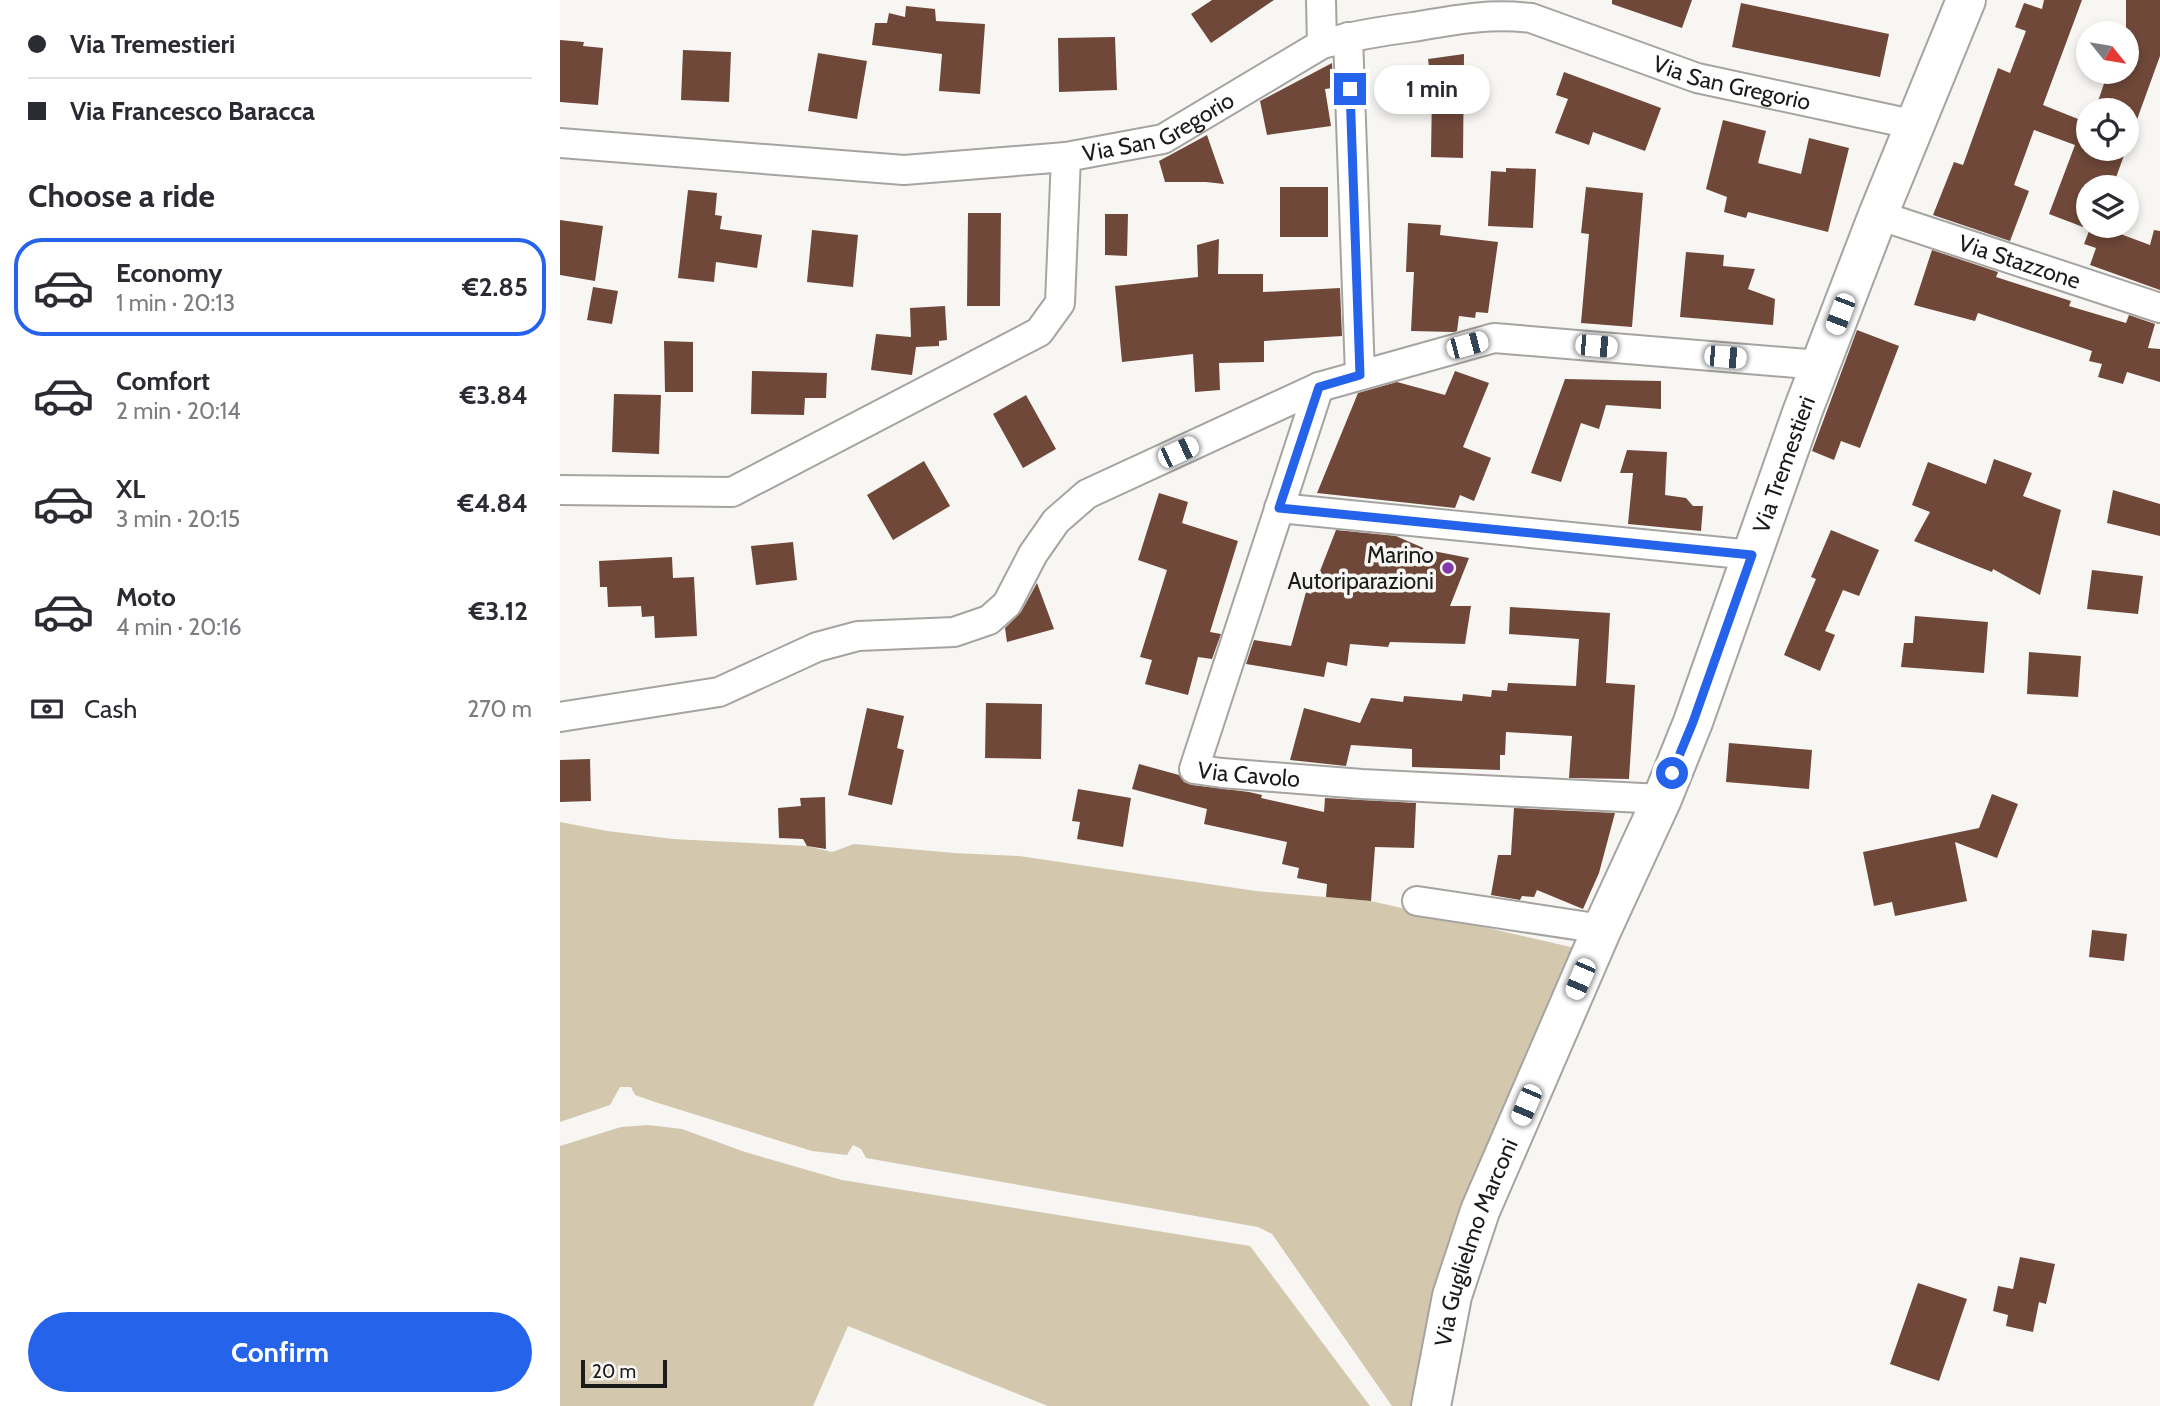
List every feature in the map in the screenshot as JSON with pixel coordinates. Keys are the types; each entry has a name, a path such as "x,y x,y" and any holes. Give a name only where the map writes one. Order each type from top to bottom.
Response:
{"main road":[{"name":"Via Tremestieri","path":"1602,929 1662,799 1693,722 1821,365 1878,215 1966,0"},
{"name":"Via Guglielmo Marconi","path":"1431,1406 1452,1296 1480,1211 1602,929"}],"street":[{"path":"1321,0 1335,41 1360,375"},
{"name":"Via San Gregorio","path":"560,490 732,492 1039,332 1060,303 1066,157 1163,139 1335,41 1482,15 1531,18 1697,78 1916,125"},
{"path":"560,143 904,170 1066,157"},
{"name":"Via Stazzone","path":"1878,215 2160,309"},
{"path":"560,717 719,692 806,652 858,636 954,632 989,620 1007,604 1032,554 1056,521 1087,494 1319,387 1360,375 1493,338 1821,365"},
{"name":"Via Cavolo","path":"1319,387 1194,769 1362,783 1662,799"},
{"path":"1279,508 1752,555"},
{"path":"1417,901 1602,929"}],"shaded area":[{"path":"560,822 673,839 807,846 832,852 854,844 1019,856 1256,891 1371,901 1575,948 1414,1406 1392,1406 1272,1234 1258,1227 866,1158 861,1149 853,1145 847,1155 812,1151 635,1095 631,1087 620,1087 610,1105 560,1122"},
{"path":"648,1125 682,1129 745,1152 842,1180 1250,1246 1370,1406 1048,1406 848,1326 813,1406 560,1406 560,1146 621,1127"}],"building":[{"path":"1212,0 1274,0 1211,43 1191,14"},
{"path":"1612,0 1692,0 1682,28 1612,4"},
{"path":"2044,0 2082,0 2043,105 2076,118 2076,161 2122,161 2117,175 2076,175 2076,224 2049,214 2075,145 2034,130 2014,185 2029,191 2010,241 1933,215 1954,162 1963,165 1998,68 2010,73 2026,31 2015,27 2024,3 2042,9"},
{"path":"2126,0 2160,0 2160,56 2139,114 2139,98 2099,98 2104,84 2139,84 2139,21 2126,21"},
{"path":"1741,3 1889,34 1880,77 1732,47"},
{"path":"906,6 935,9 936,21 985,24 980,94 939,91 942,54 872,45 875,23 887,23 889,13 905,17"},
{"path":"1115,37 1117,90 1059,92 1058,38"},
{"path":"560,40 584,42 583,46 603,48 598,105 560,102"},
{"path":"683,50 731,52 729,102 681,100"},
{"path":"818,53 867,61 857,119 808,111"},
{"path":"1464,54 1463,158 1431,157 1432,90 1428,59"},
{"path":"1332,63 1333,88 1325,89 1331,126 1267,135 1260,101"},
{"path":"1564,72 1661,108 1645,151 1593,132 1589,145 1555,133 1568,99 1556,95"},
{"path":"1723,120 1766,131 1758,163 1801,174 1809,138 1849,148 1828,232 1748,212 1746,218 1724,212 1727,197 1706,189"},
{"path":"1207,135 1224,184 1165,182 1159,161"},
{"path":"1506,168 1536,169 1533,228 1488,226 1491,171 1506,172"},
{"path":"1280,187 1328,187 1328,237 1280,237"},
{"path":"1586,187 1643,193 1632,327 1581,323 1589,234 1581,233"},
{"path":"688,190 717,193 715,215 722,216 720,229 762,235 757,268 716,262 714,282 678,278"},
{"path":"968,213 1001,213 1000,306 967,306"},
{"path":"1105,214 1128,214 1127,256 1105,255"},
{"path":"560,220 603,226 595,281 560,275"},
{"path":"1408,223 1441,225 1440,235 1498,242 1488,313 1476,312 1475,318 1459,316 1457,331 1454,332 1411,331 1414,272 1406,272"},
{"path":"812,230 858,235 853,287 807,282"},
{"path":"2154,230 2160,231 2160,290 2090,265 2096,248 2084,244 2086,238 2131,238 2150,245"},
{"path":"1219,239 1218,274 1263,274 1263,292 1340,288 1342,336 1264,341 1264,362 1219,363 1220,390 1195,392 1193,354 1122,362 1115,286 1198,277 1197,245"},
{"path":"1932,250 1998,272 1996,277 2071,301 2069,306 2126,323 2129,315 2155,324 2148,348 2160,349 2160,382 2127,372 2123,384 2098,377 2102,364 2089,361 2092,351 1978,313 1975,321 1914,305"},
{"path":"1686,252 1724,255 1723,266 1755,269 1748,289 1775,299 1773,325 1680,317"},
{"path":"593,287 618,291 612,324 587,320"},
{"path":"945,306 947,340 939,341 939,346 916,347 912,375 871,370 876,334 911,337 910,308"},
{"path":"1857,330 1899,346 1860,448 1841,441 1834,460 1812,451"},
{"path":"664,341 693,342 693,392 665,392"},
{"path":"752,371 827,373 826,398 805,398 804,415 751,414"},
{"path":"1455,371 1489,383 1463,447 1491,458 1474,501 1460,495 1455,508 1317,493 1358,393 1397,382 1445,395"},
{"path":"1565,379 1661,381 1661,409 1606,405 1599,429 1581,423 1561,482 1531,473"},
{"path":"614,394 661,395 659,454 612,452"},
{"path":"1026,395 1056,449 1023,468 993,414"},
{"path":"1627,450 1667,452 1665,495 1686,498 1693,506 1703,506 1701,531 1628,524 1633,473 1620,473"},
{"path":"1994,459 2032,473 2023,496 2061,510 2040,595 1993,569 1992,572 1914,541 1930,512 1912,505 1928,462 1986,484"},
{"path":"924,461 950,506 893,540 867,495"},
{"path":"2113,490 2160,504 2160,536 2107,523"},
{"path":"1159,493 1188,502 1182,523 1238,541 1210,632 1221,634 1212,659 1198,657 1188,695 1145,684 1152,660 1140,657 1167,570 1138,560"},
{"path":"1336,530 1396,536 1428,550 1469,558 1450,606 1471,606 1465,644 1390,642 1388,647 1350,644 1347,666 1327,662 1324,677 1246,664 1254,640 1291,646 1306,592 1311,594"},
{"path":"1831,530 1879,550 1859,596 1843,590 1825,631 1835,635 1820,671 1784,655 1816,579 1811,577"},
{"path":"793,542 797,580 756,585 751,546"},
{"path":"672,557 673,578 694,577 697,636 655,638 654,616 642,617 641,606 608,607 607,587 600,587 599,561"},
{"path":"2092,570 2143,576 2138,614 2087,609"},
{"path":"1037,583 1054,629 1007,642 1005,628 1021,612"},
{"path":"1510,607 1610,613 1606,683 1635,685 1629,779 1569,778 1572,736 1506,732 1505,755 1500,755 1500,770 1412,767 1412,749 1351,745 1346,766 1290,760 1304,708 1360,723 1371,698 1403,702 1404,696 1462,701 1463,694 1491,697 1492,690 1507,691 1508,683 1576,686 1579,639 1509,634"},
{"path":"1915,616 1988,622 1984,673 1901,667 1904,643 1913,643"},
{"path":"2029,652 2081,656 2078,697 2027,694"},
{"path":"986,703 1042,704 1041,759 985,758"},
{"path":"867,708 904,716 897,748 904,750 892,805 848,795"},
{"path":"1729,743 1812,750 1809,789 1726,782"},
{"path":"590,759 591,801 560,802 560,760"},
{"path":"1139,764 1179,775 1184,782 1192,785 1249,792 1262,795 1261,798 1324,812 1325,798 1416,803 1414,848 1375,847 1371,901 1326,897 1327,884 1297,878 1299,868 1282,864 1287,842 1204,824 1207,809 1132,789"},
{"path":"1078,789 1131,798 1123,847 1077,839 1080,822 1072,821"},
{"path":"1992,794 2018,804 1997,858 1955,842 1967,901 1895,916 1892,902 1874,906 1863,852 1979,828"},
{"path":"825,797 826,849 807,846 803,839 779,838 778,808 801,806 800,798"},
{"path":"1514,808 1615,813 1599,873 1583,909 1537,890 1534,897 1522,896 1520,900 1491,895 1498,855 1511,855"},
{"path":"2092,930 2127,934 2124,961 2089,957"},
{"path":"2020,1257 2055,1264 2046,1304 2039,1302 2033,1332 2006,1326 2008,1315 1993,1311 1998,1286 2013,1289"},
{"path":"1918,1283 1967,1299 1939,1381 1890,1364"}],"place":[{"name":"Marino Autoriparazioni","path":"1448,568"}],"route":[{"path":"1350,89 1360,375 1319,387 1279,508 1752,555 1693,722 1672,773"}]}
